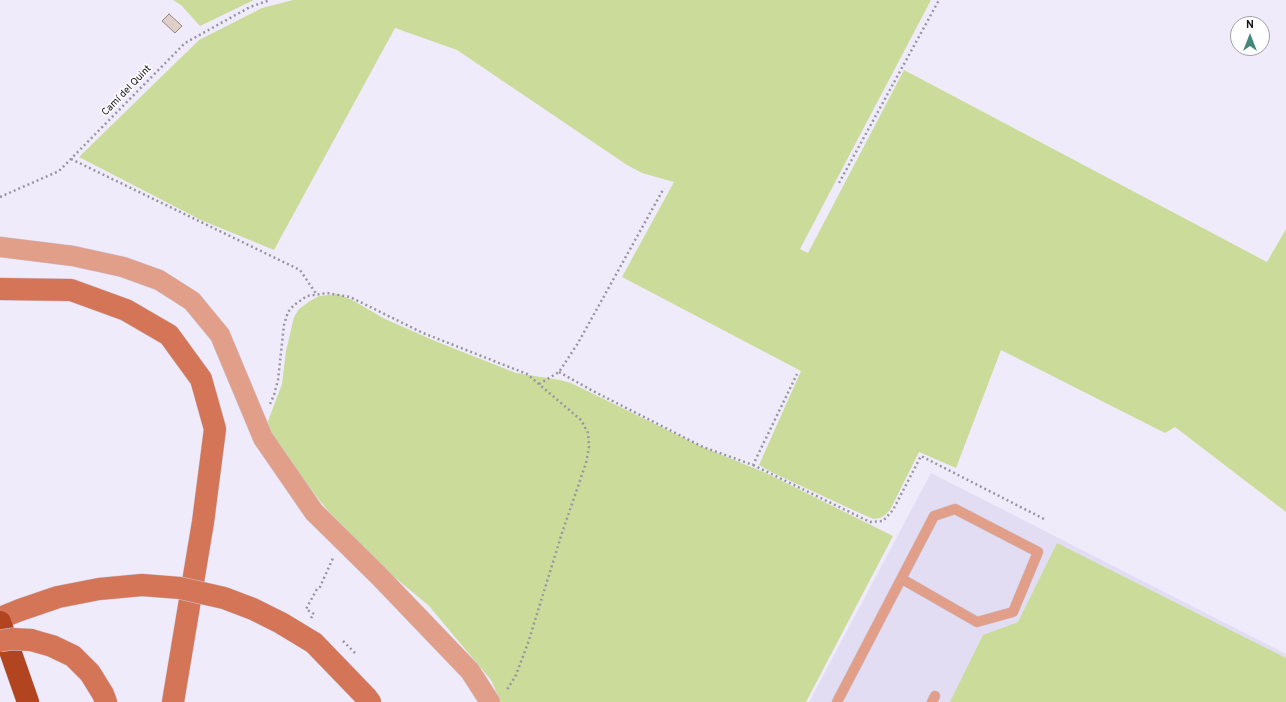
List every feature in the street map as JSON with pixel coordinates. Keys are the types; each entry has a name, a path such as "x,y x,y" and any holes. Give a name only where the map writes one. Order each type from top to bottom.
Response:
{"highway":[{"path":"0,622 28,702"}],"main road":[{"path":"0,289 71,290 126,310 169,335 201,379 215,429 203,522 173,702"},
{"path":"0,618 58,597 99,589 142,585 180,588 224,598 281,622 314,643 369,700"},
{"path":"0,641 31,640 52,646 73,656 90,673 103,694 106,702"}],"street":[{"path":"0,247 73,256 123,267 159,280 192,301 220,335 264,438 314,512 470,671 498,697"}],"lane":[{"path":"837,702 934,516 955,509 1038,552 1013,612 977,622 902,579"}],"path":[{"name":"Camí del Quint","path":"0,197 60,171 184,43 250,7 270,0"},
{"path":"839,183 939,0"},
{"path":"71,159 300,270 317,294"},
{"path":"539,384 559,372 578,343 664,188"},
{"path":"256,422 265,414 274,395 278,380 284,325 288,312 294,305 308,296 327,292 350,297 423,333 527,374 581,420 588,433 589,447 586,462 528,643 516,675 498,697"},
{"path":"559,372 703,447 753,465 870,522 883,521 893,510 921,456 1046,520"},
{"path":"753,465 796,374"},
{"path":"310,620 314,614 306,609 317,589 320,587 341,538"}],"shaded area":[{"path":"931,473 1286,654 1286,702 809,702"}],"green space":[{"path":"173,0 254,0 200,26 181,5"},
{"path":"293,0 931,0 800,249 808,253 904,70 1267,262 1286,229 1286,512 1175,427 1165,433 1001,350 956,468 919,452 890,510 880,518 874,519 866,516 771,472 759,465 801,371 622,277 674,182 642,173 627,165 457,50 395,28 274,250 201,220 79,157 199,40 262,8"},
{"path":"338,294 352,300 385,319 435,341 516,373 571,383 700,446 766,473 893,536 806,702 501,702 491,680 429,606 379,564 329,512 290,464 269,428 268,421 282,384 286,351 294,317 299,309 319,296"},
{"path":"1057,543 1286,658 1286,702 950,702 983,635 1018,622"}],"building":[{"path":"169,14 182,26 175,33 162,21"}]}
